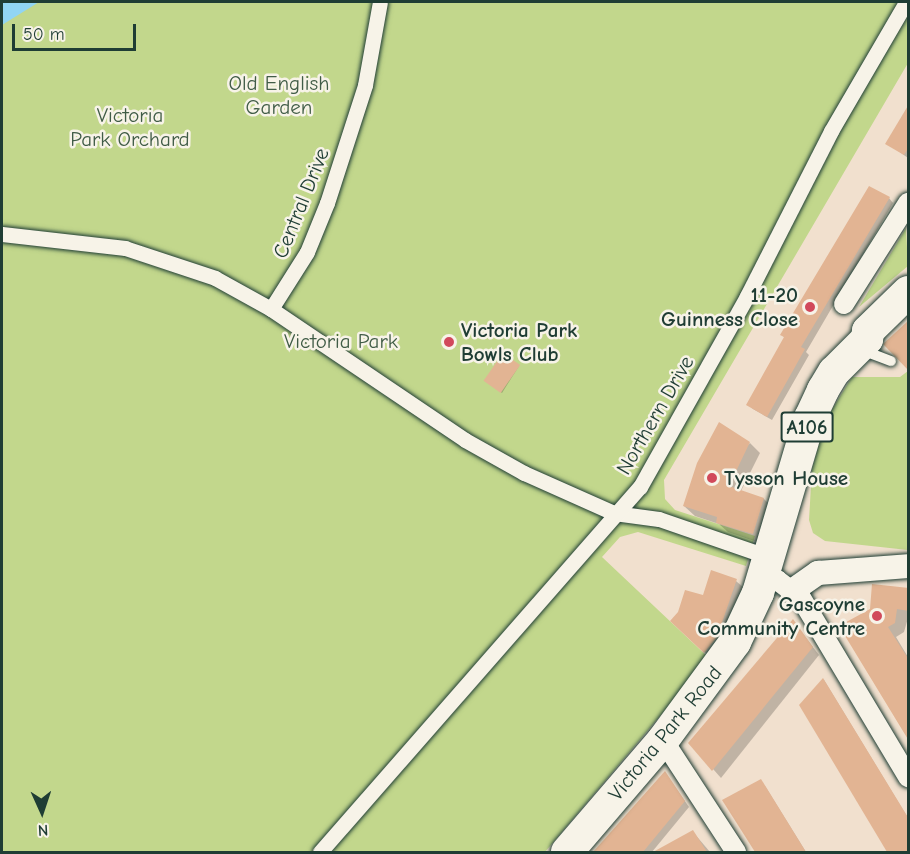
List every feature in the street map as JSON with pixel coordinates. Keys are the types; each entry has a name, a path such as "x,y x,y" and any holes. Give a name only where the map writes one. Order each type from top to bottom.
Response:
{"main road":[{"name":"Victoria Park Road","path":"567,852 663,740 735,642 767,566 810,418 834,372 860,348 868,331 909,292"}],"street":[{"name":"Central Drive","path":"271,309 307,252 331,194 365,85 380,2"},
{"name":"Northern Drive","path":"320,852 614,513 640,487 669,439 831,132 906,2"},
{"path":"844,304 909,203"},
{"path":"2,234 93,242 146,254 215,278 271,309 465,440 524,473 614,513 659,519 767,566 809,610 909,777"},
{"path":"792,591 818,573 909,566"},
{"path":"663,740 736,852"}],"lane":[{"path":"860,348 891,362"}],"green space":[{"name":"Victoria Park","path":"2,2 908,2 908,63 664,480 665,499 675,510 755,536 746,566 638,532 620,537 602,557 709,658 545,852 2,852"},
{"path":"906,228 908,266 859,307"},
{"path":"908,371 908,550 825,541 813,533 809,520 812,469 826,419 852,377 900,377"}],"water":[{"path":"2,2 39,2 2,25"}],"building":[{"path":"909,104 909,147 904,155 885,144"},
{"path":"869,186 890,197 801,347 805,349 767,417 746,405 784,337 780,335"},
{"path":"909,320 909,371 883,344"},
{"path":"503,353 520,365 501,393 483,381"},
{"name":"Tysson House","path":"719,422 750,442 729,486 764,498 753,534 716,523 717,517 683,506 697,463"},
{"path":"711,570 737,579 717,637 704,653 670,621 678,612 685,590 703,595"},
{"path":"872,584 909,588 909,611 897,609 895,623 888,627 909,660 909,741 839,626 870,609"},
{"path":"793,619 813,647 712,771 688,743"},
{"path":"823,678 909,819 909,852 887,852 799,705"},
{"path":"665,771 685,801 643,852 593,852"},
{"path":"761,779 806,852 755,852 722,800"},
{"path":"693,830 707,852 653,852"}],"place":[{"name":"11-20 Guinness Close","path":"810,307"},
{"name":"Victoria Park Bowls Club","path":"449,342"},
{"name":"Tysson House","path":"712,478"},
{"name":"Gascoyne Community Centre","path":"877,616"}],"park label":[{"name":"Old English Garden","path":"279,95"},
{"name":"Victoria Park Orchard","path":"130,127"}]}
